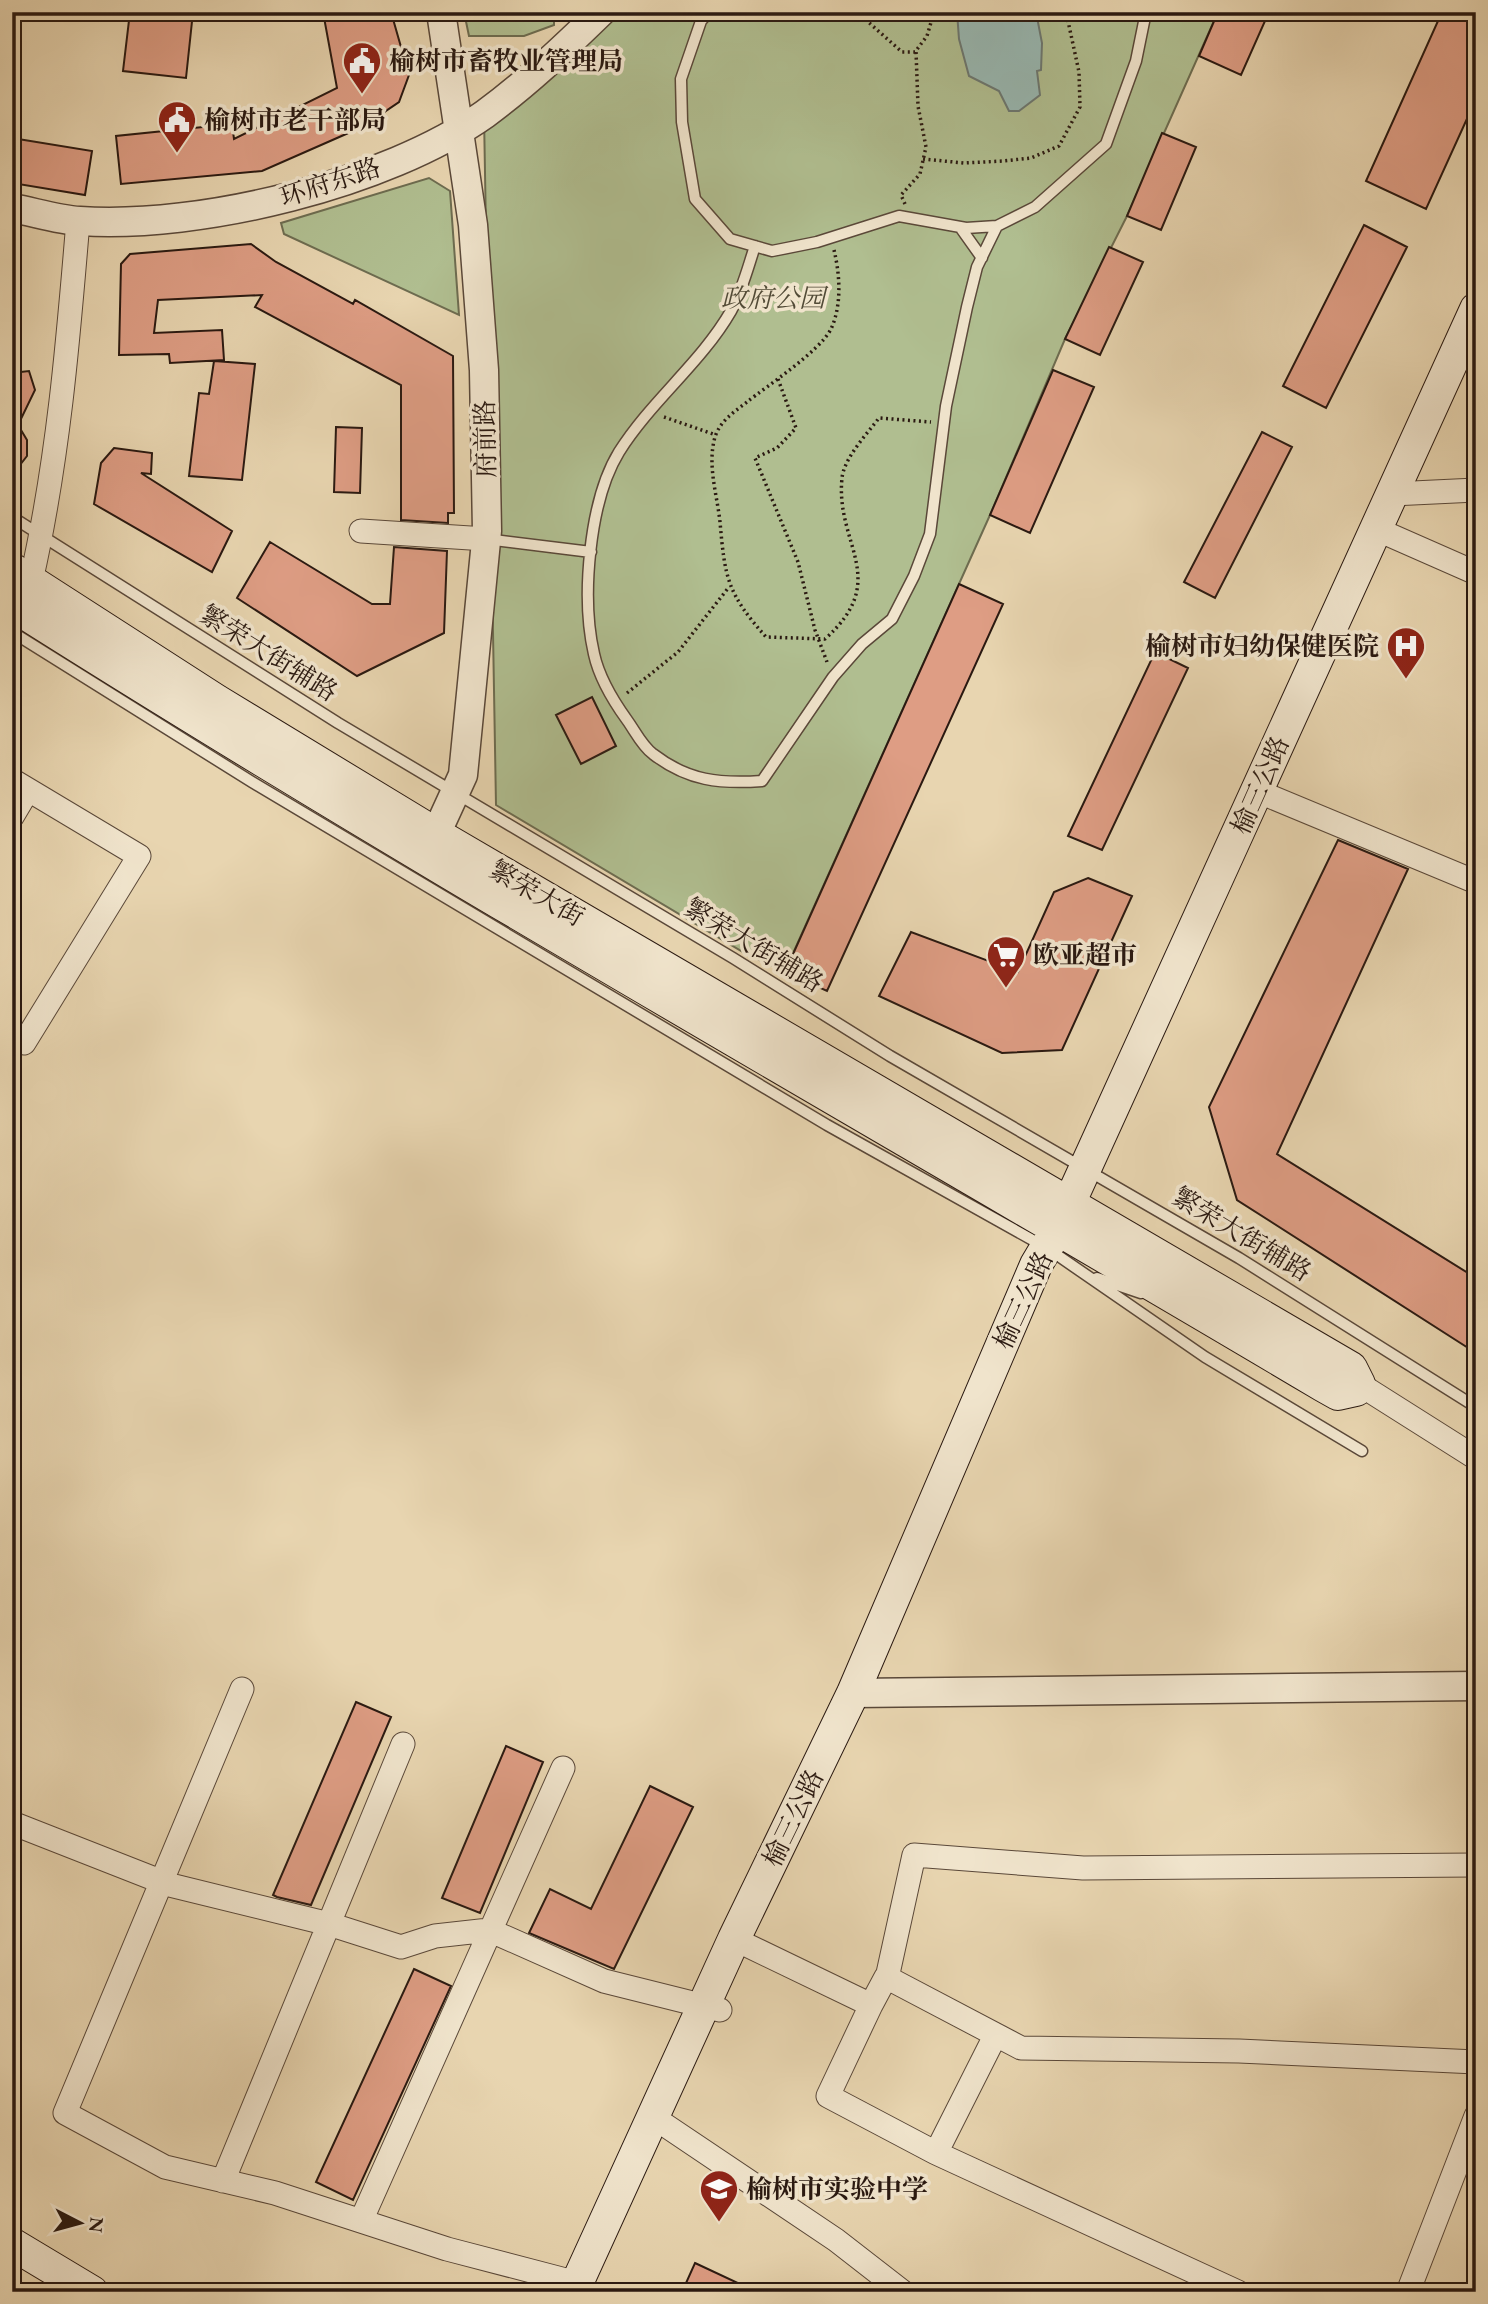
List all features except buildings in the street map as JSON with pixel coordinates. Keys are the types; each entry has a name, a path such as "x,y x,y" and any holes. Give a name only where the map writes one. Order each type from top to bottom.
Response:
{"main road":[{"name":"榆三公路","path":"581,2289 860,1693 1068,1238 1094,1172 1399,494 1476,309"},
{"name":"榆三公路","path":"1399,494 1476,344"},
{"name":"榆三公路","path":"1094,1172 1269,796 1382,532"},
{"name":"繁荣大街","path":"19,585 202,726 428,846 1068,1238"},
{"path":"1068,1238 1351,1368 1359,1384 1356,1390 1349,1394 1338,1394 1068,1238"},
{"path":"12,2244 92,2292"},
{"path":"12,2263 60,2292"}],"street":[{"name":"府前路","path":"428,846 463,775 486,539 484,370 473,225 461,128 441,12"},
{"name":"环府东路","path":"12,208 78,222 156,221 273,201 388,164 461,128 537,73 601,12"},
{"path":"19,585 41,535 65,382 78,222"},
{"path":"1399,494 1476,490"},
{"path":"361,531 486,539"},
{"path":"1382,532 1476,573"},
{"path":"12,817 20,785 139,856 24,1043"},
{"path":"1269,796 1476,882"},
{"path":"1359,1384 1476,1458"},
{"path":"860,1693 1476,1686"},
{"path":"242,1689 65,2113 165,2167 275,2193 581,2289"},
{"path":"223,2181 403,1744"},
{"path":"361,2221 563,1768"},
{"path":"12,1823 163,1882 330,1924 401,1947 435,1936 489,1930 604,1981 711,2009"},
{"path":"1238,2292 936,2153 828,2096 871,2005 887,1978 914,1855 1083,1868 1476,1865"},
{"path":"741,1943 871,2005"},
{"path":"887,1978 1021,2048 1239,2050 1476,2062"},
{"path":"936,2153 995,2036"},
{"path":"1408,2292 1476,2116"},
{"path":"660,2121 836,2240 903,2292"}],"lane":[{"path":"709,12 701,22 681,79 682,122 695,199 730,239 772,251 899,216 960,227 998,226 1035,207 1106,144 1136,61 1146,12"},
{"path":"755,246 732,309 696,360 650,411 618,454 602,492 591,552 589,601 594,655 615,704 651,753 694,777 723,784 762,781 833,677 862,644 891,619 914,576 930,534 944,423 967,307 982,258 998,226"},
{"path":"960,227 982,258"},
{"name":"繁荣大街辅路","path":"12,517 338,723 733,958 890,1056 1240,1258 1476,1407"},
{"path":"486,539 591,552"},
{"path":"12,632 246,778 803,1111 1068,1238 1205,1357 1362,1451"}],"path":[{"path":"857,12 902,52 916,51"},
{"path":"911,218 901,195 920,174 926,147 918,106 916,51 927,36 934,12"},
{"path":"923,159 964,163 1003,161 1031,158 1059,146 1080,107 1079,72 1068,21 1071,12"},
{"path":"831,236 839,284 830,330 778,379 727,417 716,435 711,458 722,558 729,587 745,613 766,637 825,639 845,621 857,593 855,552 845,513 842,476 878,418 944,423"},
{"path":"778,379 796,428 777,448 755,458 798,562 818,639 833,677"},
{"path":"650,411 716,435"},
{"path":"615,704 678,652 729,587"}],"green space":[{"path":"464,12 554,12 554,25 524,36 469,36"},
{"name":"政府公园","path":"596,12 1218,12 1127,216 1065,339 990,515 785,971 787,973 743,952 496,805 484,115"},
{"path":"429,178 450,191 459,315 284,234 281,223"}],"water":[{"path":"957,12 1036,12 1042,43 1041,70 1037,71 1040,95 1019,111 1009,111 999,91 969,76 959,39"}],"place":[{"name":"榆树市畜牧业管理局","path":"362,95"},
{"name":"榆树市老干部局","path":"177,154"},
{"name":"榆树市妇幼保健医院","path":"1406,680"},
{"name":"欧亚超市","path":"1006,989"},
{"name":"榆树市实验中学","path":"719,2223"}]}
